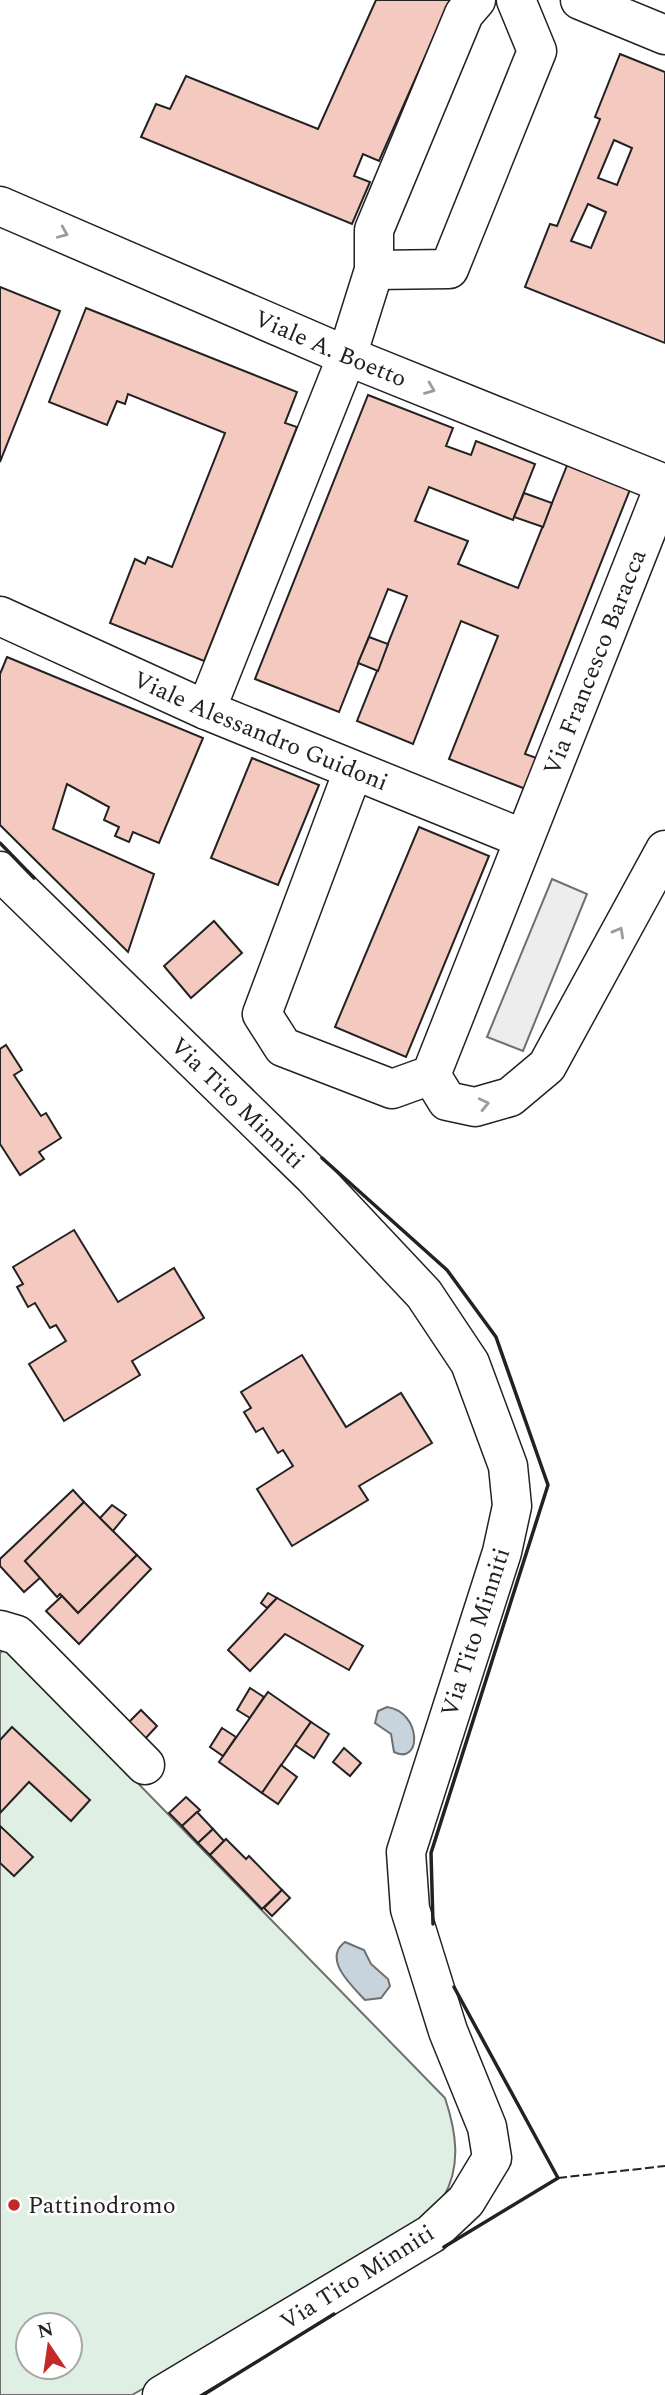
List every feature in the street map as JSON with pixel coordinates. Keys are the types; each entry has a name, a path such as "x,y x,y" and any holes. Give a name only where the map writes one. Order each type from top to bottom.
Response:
{"street":[{"path":"206,710 346,356 374,270 374,230 464,14 477,0"},
{"path":"374,270 449,269 537,51 516,0"},
{"path":"580,0 665,35"},
{"name":"Viale A. Boetto","path":"0,206 346,356 665,484"},
{"name":"Via Francesco Baracca","path":"431,1075 665,484"},
{"name":"Viale Alessandro Guidoni","path":"0,616 206,710 524,839"},
{"path":"353,771 262,1014 283,1047 392,1089 431,1075 447,1101 475,1107 510,1097 547,1066 665,850"},
{"name":"Via Tito Minniti","path":"0,871 313,1176 424,1294 470,1363 508,1466 512,1507 502,1552 405,1852 410,1909 448,2031 487,2127 492,2158 466,2201 431,2234 162,2395"},
{"path":"0,1630 17,1635 145,1765"}],"green space":[{"path":"6,1648 445,2098 452,2123 455,2161 453,2174 443,2198 410,2234 132,2395 0,2395 0,1653"}],"shaded area":[{"path":"552,879 587,894 523,1051 487,1037"},
{"path":"387,1707 407,1718 412,1727 414,1737 410,1752 394,1752 391,1734 375,1723 378,1711"},
{"path":"345,1942 364,1950 371,1964 388,1979 390,1986 381,1998 365,2000 342,1972 337,1956"}],"building":[{"path":"376,0 450,0 379,161 363,154 354,176 370,182 352,224 141,137 156,104 170,109 186,76 318,129"},
{"path":"620,54 665,72 665,343 525,287 550,224 557,226 600,119 595,117","holes":["614,140 632,148 617,185 598,178","588,204 606,212 591,248 571,241"]},
{"path":"0,287 60,311 0,462"},
{"path":"86,308 297,392 285,423 297,427 204,661 110,623 135,559 145,564 148,557 172,567 225,433 128,394 125,404 117,401 107,425 49,402"},
{"path":"368,395 453,428 446,446 471,455 476,441 535,464 513,520 429,487 415,521 468,541 458,564 518,588 568,463 631,487 525,754 545,761 533,792 449,759 498,636 461,621 413,744 357,721 407,596 388,589 339,712 255,679"},
{"path":"524,493 552,503 543,527 514,517"},
{"path":"369,637 388,644 378,671 358,663"},
{"path":"7,657 203,738 159,843 133,832 129,842 115,836 119,827 104,820 109,807 67,784 53,829 154,874 128,952 0,825 0,674"},
{"path":"252,758 319,785 278,885 211,858"},
{"path":"419,827 489,856 406,1057 335,1027"},
{"path":"214,921 242,953 191,998 164,966"},
{"path":"6,1045 22,1070 14,1075 41,1116 46,1113 61,1138 39,1152 44,1159 20,1175 0,1144 0,1049"},
{"path":"74,1230 118,1302 174,1268 204,1318 132,1361 140,1375 64,1421 29,1364 66,1341 56,1325 50,1328 35,1303 28,1307 17,1287 23,1284 13,1267"},
{"path":"302,1355 346,1427 401,1393 432,1443 359,1486 368,1500 292,1546 257,1489 293,1466 283,1450 278,1453 263,1428 256,1432 244,1412 251,1408 241,1392"},
{"path":"73,1490 84,1502 25,1561 41,1577 24,1592 0,1566 0,1559"},
{"path":"84,1502 137,1555 78,1613 60,1594 57,1597 25,1561"},
{"path":"112,1505 126,1515 113,1531 100,1518"},
{"path":"137,1555 151,1569 79,1644 46,1611 62,1596 78,1613"},
{"path":"268,1593 277,1598 267,1608 261,1603"},
{"path":"277,1598 363,1646 349,1670 285,1634 250,1671 228,1650"},
{"path":"250,1688 264,1697 250,1718 237,1710"},
{"path":"268,1692 311,1722 262,1793 219,1762"},
{"path":"141,1710 157,1726 143,1741 126,1725"},
{"path":"311,1722 329,1734 314,1758 295,1745"},
{"path":"12,1727 90,1800 71,1821 29,1782 0,1813 0,1740"},
{"path":"222,1728 236,1737 223,1756 210,1747"},
{"path":"344,1748 361,1763 350,1776 333,1762"},
{"path":"281,1765 297,1777 278,1804 262,1793"},
{"path":"186,1797 200,1810 182,1826 169,1813"},
{"path":"197,1812 213,1829 198,1843 182,1826"},
{"path":"0,1826 33,1857 14,1876 0,1863"},
{"path":"213,1829 224,1841 210,1855 198,1843"},
{"path":"226,1839 246,1859 249,1856 282,1890 262,1909 210,1855"},
{"path":"282,1890 290,1898 272,1916 264,1908"}],"fence":[{"path":"558,2178 665,2166"}],"wall":[{"path":"0,843 34,878"},
{"path":"322,1158 447,1270 496,1337 548,1485 431,1853 433,1924"},
{"path":"444,2247 558,2178 454,1987"},
{"path":"203,2395 334,2314"}],"place":[{"name":"Pattinodromo","path":"14,2205"}]}
